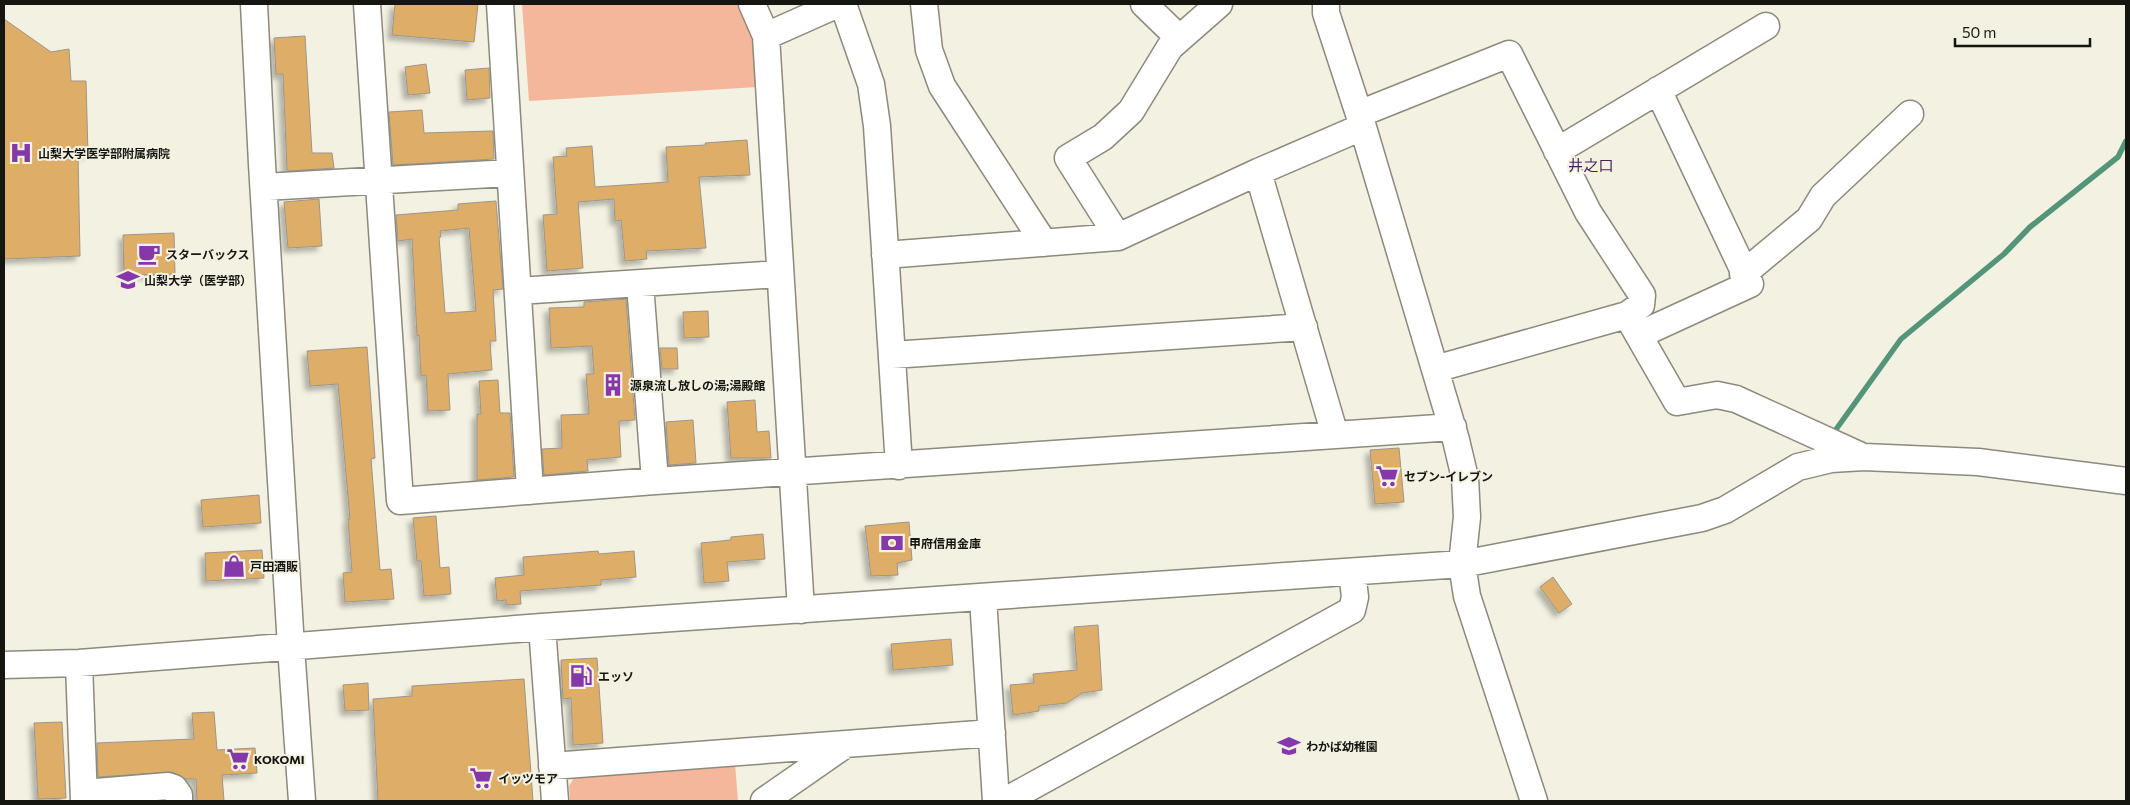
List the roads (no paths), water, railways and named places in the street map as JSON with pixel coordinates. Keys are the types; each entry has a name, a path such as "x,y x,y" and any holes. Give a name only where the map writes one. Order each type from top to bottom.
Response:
{"street":[{"path":"254,4 291,647 302,801"},
{"path":"366,4 400,501 655,481 899,466 1335,434 1453,428"},
{"path":"500,4 530,491"},
{"path":"752,4 766,36 791,472 801,610"},
{"path":"766,36 838,4"},
{"path":"843,4 870,84 877,126 899,466"},
{"path":"924,4 929,50 942,86 1044,243"},
{"path":"1144,4 1179,38"},
{"path":"1118,237 1068,158 1103,137 1131,111 1170,47 1219,4"},
{"path":"1326,4 1326,13 1453,428 1465,478 1467,517 1462,564 1467,596 1534,801"},
{"path":"1557,150 1766,26"},
{"path":"885,255 1118,237 1258,172 1360,120 1508,54 1588,212 1642,295 1633,325 1677,402 1717,395 1736,399 1864,457"},
{"path":"1435,369 1633,325 1750,284 1743,274 1658,90"},
{"path":"1743,274 1809,219 1823,196 1910,114"},
{"path":"1258,172 1335,434"},
{"path":"264,187 510,173"},
{"path":"518,291 780,274"},
{"path":"640,284 655,481"},
{"path":"892,355 1304,326"},
{"path":"4,665 79,663 542,627 1462,564 1702,518 1726,510 1798,467 1831,459 1864,457 1978,462 2126,480"},
{"path":"1005,801 1352,610 1355,597 1352,572"},
{"path":"983,598 996,801"},
{"path":"542,627 555,801"},
{"path":"79,663 84,797 168,786 174,788 179,795 179,801"},
{"path":"552,766 992,733"},
{"path":"764,801 846,744"}],"waterway":[{"path":"1832,435 1901,339 2004,254 2030,227 2118,157 2126,141"}],"place":[{"name":"山梨大学医学部附属病院","path":"21,153"},
{"name":"スターバックス","path":"149,254"},
{"name":"山梨大学（医学部）","path":"128,280"},
{"name":"源泉流し放しの湯;湯殿館","path":"613,385"},
{"name":"セブン-イレブン","path":"1387,476"},
{"name":"甲府信用金庫","path":"892,543"},
{"name":"戸田酒販","path":"234,566"},
{"name":"エッソ","path":"581,676"},
{"name":"わかば幼稚園","path":"1289,746"},
{"name":"KOKOMI","path":"238,759"},
{"name":"イッツモア","path":"481,778"}],"district":[{"name":"井之口","path":"1591,165"}]}
